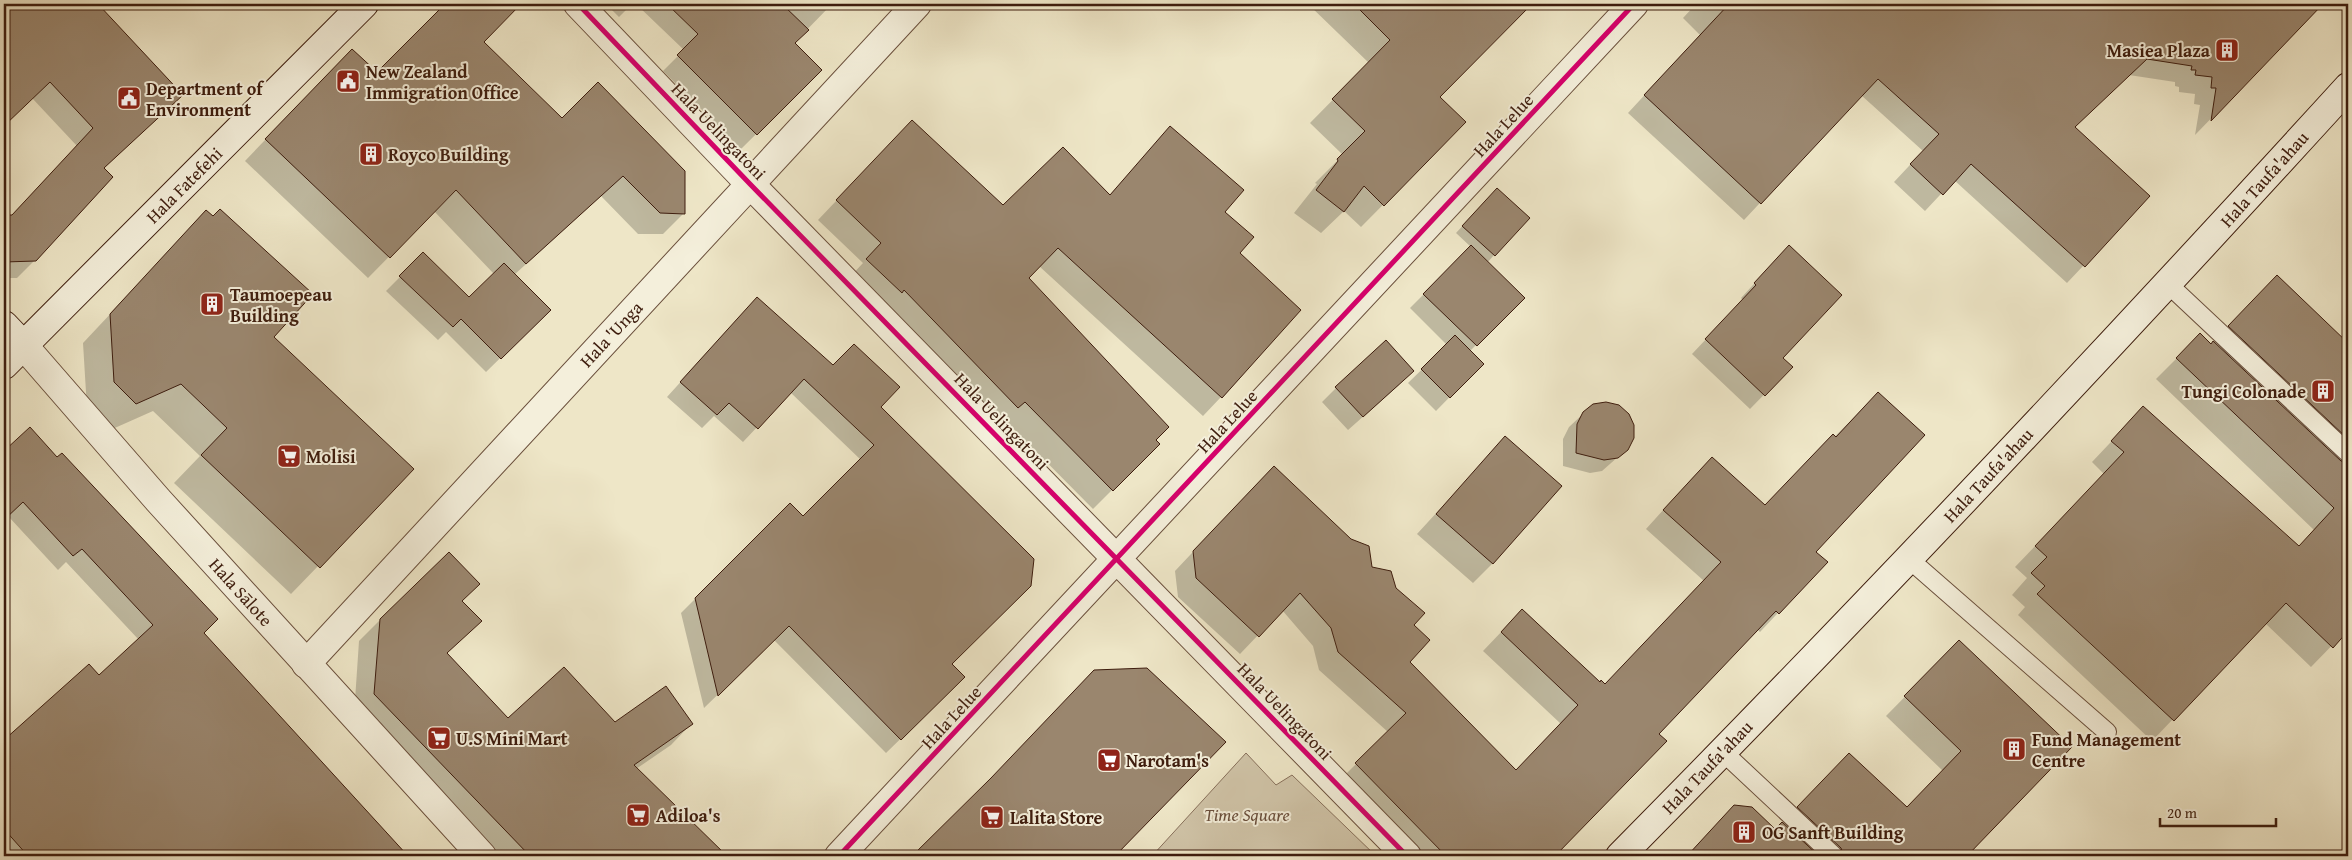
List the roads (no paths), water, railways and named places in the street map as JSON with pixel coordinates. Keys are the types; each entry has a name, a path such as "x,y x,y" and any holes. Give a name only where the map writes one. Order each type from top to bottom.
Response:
{"street":[{"name":"Hala Fatefehi","path":"4,366 364,4"},
{"name":"Hala Uelingatoni","path":"578,4 750,184 1407,856"},
{"name":"Hala 'Unga","path":"306,664 917,4"},
{"name":"Hala Lelue","path":"839,856 1634,4"},
{"name":"Hala Taufa'ahau","path":"1620,856 1909,559 2168,284 2348,87"},
{"name":"Hala Sālote","path":"4,325 306,664 482,856"}],"lane":[{"path":"2168,284 2348,453"},
{"path":"1909,559 2107,732"},
{"path":"1723,752 1834,856"}],"place":[{"name":"Masiea Plaza","path":"2227,50"},
{"name":"New Zealand Immigration Office","path":"348,81"},
{"name":"Department of Environment","path":"129,98"},
{"name":"Royco Building","path":"371,154"},
{"name":"Taumoepeau Building","path":"212,304"},
{"name":"Tungi Colonade","path":"2323,391"},
{"name":"Molisi","path":"289,456"},
{"name":"U.S Mini Mart","path":"439,738"},
{"name":"Fund Management Centre","path":"2014,749"},
{"name":"Narotam's","path":"1109,760"},
{"name":"Adiloa's","path":"638,815"},
{"name":"Lalita Store","path":"992,817"},
{"name":"OG Sanft Building","path":"1744,832"}],"park label":[{"name":"Time Square","path":"1247,814"}]}
